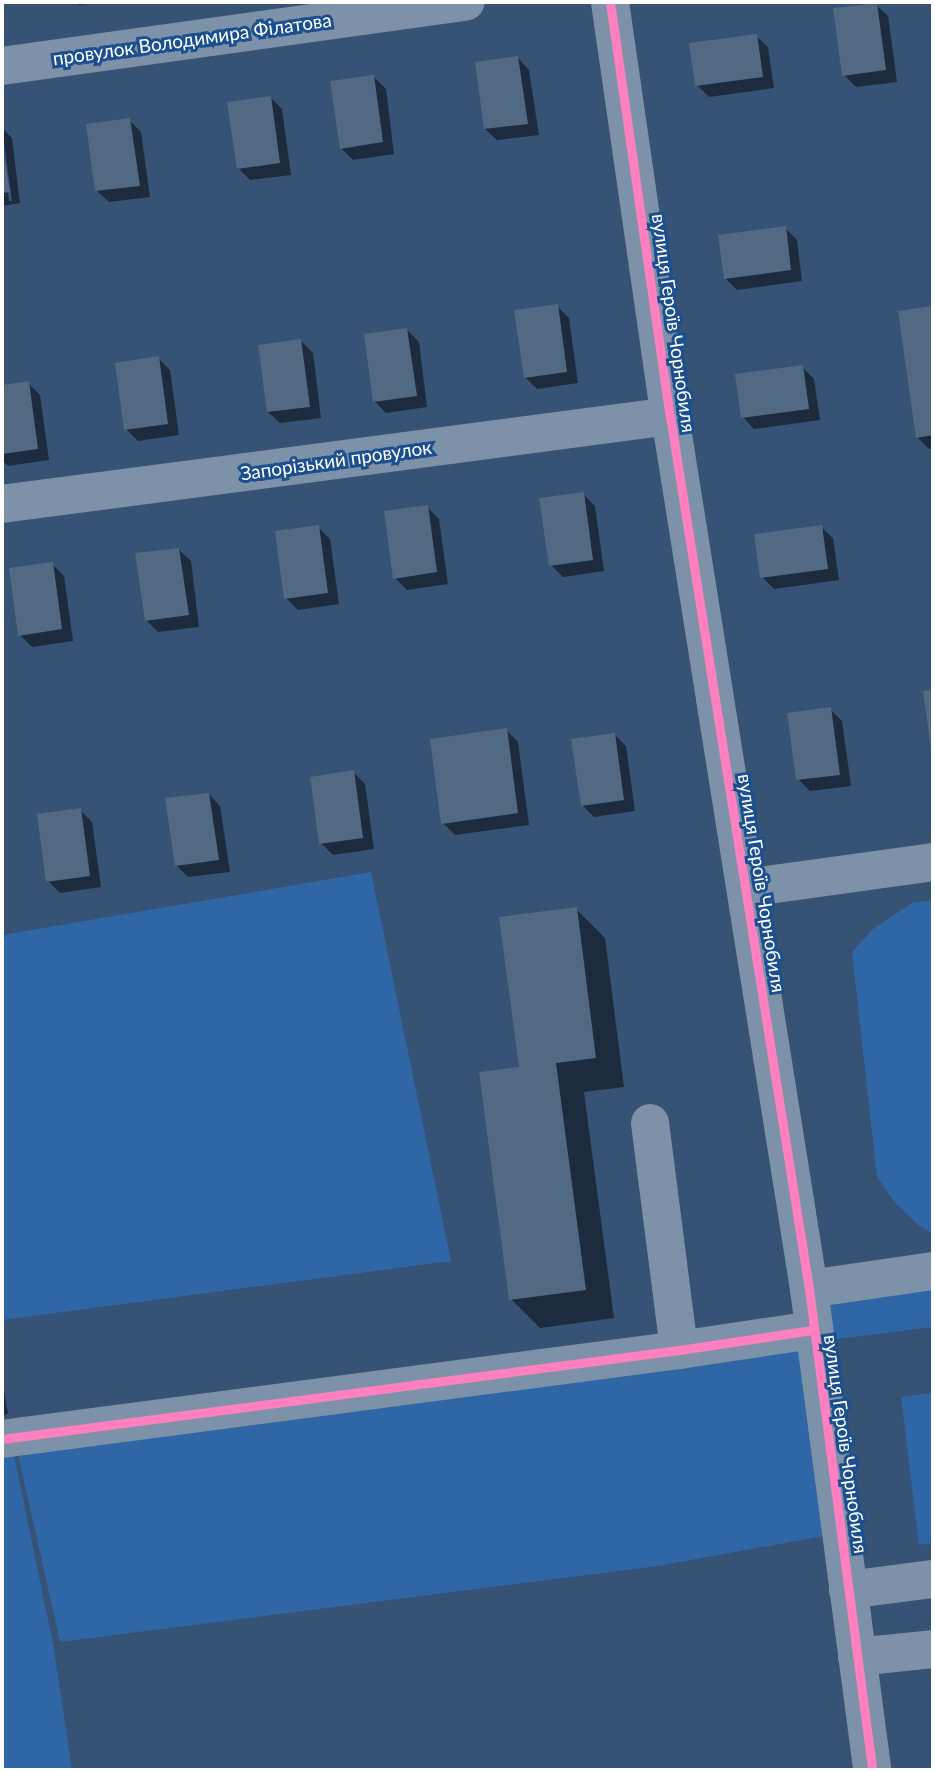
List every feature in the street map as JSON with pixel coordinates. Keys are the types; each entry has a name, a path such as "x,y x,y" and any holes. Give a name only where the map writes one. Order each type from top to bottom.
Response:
{"street":[{"name":"провулок Володимира Філатова","path":"2,65 466,2"},
{"name":"вулиця Героїв Чорнобиля","path":"610,2 670,416 809,1289 872,1770"},
{"name":"Запорізький провулок","path":"2,504 670,416"},
{"path":"746,888 933,862"},
{"path":"650,1123 678,1350"},
{"path":"809,1289 933,1271"},
{"path":"2,1439 813,1330"},
{"path":"848,1590 933,1579"},
{"path":"857,1657 933,1649"}],"shaded area":[{"path":"371,872 451,1261 2,1320 2,935"},
{"path":"933,900 933,1234 918,1225 895,1203 877,1177 852,952 873,929 912,903"},
{"path":"933,1272 933,1327 814,1342 809,1289"},
{"path":"814,1342 840,1533 658,1566 60,1642 18,1454"},
{"path":"933,1393 933,1543 919,1545 901,1397"},
{"path":"13,1450 54,1649 72,1770 2,1770 2,1451"}],"building":[{"path":"877,3 886,70 842,76 833,8"},
{"path":"757,34 763,77 695,86 689,43"},
{"path":"518,56 528,124 484,129 475,62"},
{"path":"374,75 383,142 340,149 330,81"},
{"path":"271,96 280,163 237,169 227,102"},
{"path":"130,118 140,186 95,191 86,124"},
{"path":"2,147 10,192 2,193"},
{"path":"786,226 791,270 724,279 718,235"},
{"path":"558,304 567,372 524,378 514,310"},
{"path":"933,306 933,435 916,438 898,311"},
{"path":"407,328 417,396 373,402 364,334"},
{"path":"301,339 310,407 267,412 258,345"},
{"path":"159,356 168,424 124,430 115,363"},
{"path":"803,365 809,409 741,418 735,374"},
{"path":"29,381 38,449 2,454 2,385"},
{"path":"584,492 593,560 549,566 539,498"},
{"path":"428,505 437,572 393,579 384,511"},
{"path":"319,525 328,593 284,599 275,531"},
{"path":"822,525 828,569 760,578 754,534"},
{"path":"179,548 189,615 145,621 135,553"},
{"path":"53,562 62,629 18,636 9,568"},
{"path":"933,690 933,756 932,756 923,691"},
{"path":"831,707 840,775 796,780 787,713"},
{"path":"507,728 518,813 441,824 430,739"},
{"path":"615,733 624,800 581,806 571,739"},
{"path":"354,770 363,838 319,844 310,777"},
{"path":"209,793 219,860 175,866 165,798"},
{"path":"81,808 90,876 46,882 37,814"},
{"path":"577,907 596,1058 556,1063 586,1290 509,1300 479,1072 519,1067 499,917"}],"cycle path":[{"path":"610,2 670,416 809,1289 872,1770"},
{"path":"2,1439 813,1330"}]}
